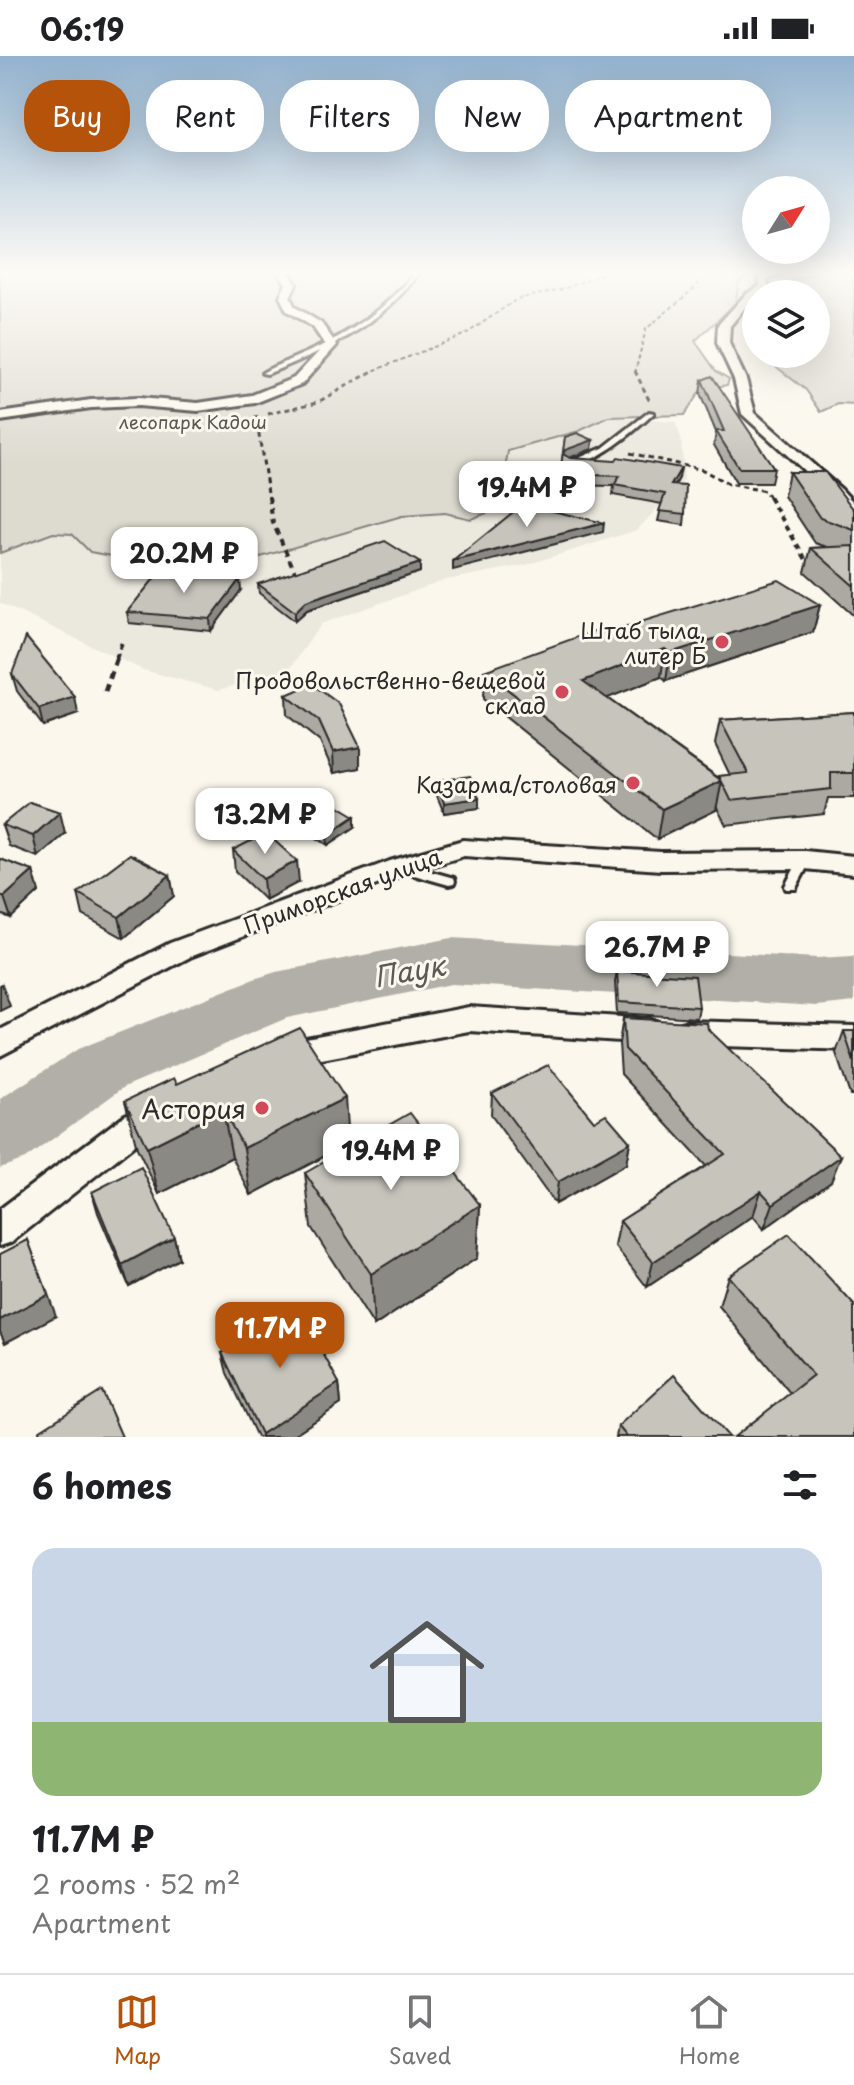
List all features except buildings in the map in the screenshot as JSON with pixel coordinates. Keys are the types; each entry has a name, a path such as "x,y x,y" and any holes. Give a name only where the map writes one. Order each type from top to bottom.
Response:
{"street":[{"path":"0,417 91,404 138,402 198,407 255,399 298,381 331,345 326,337"},
{"path":"723,337 740,379 749,414 836,492 854,513"},
{"name":"Приморская улица","path":"0,1044 180,950 399,867 463,848 661,861 805,860 854,865"},
{"path":"255,1067 281,1055 469,1019 726,1035 854,1038"},
{"path":"0,1230 136,1125 189,1100"}],"lane":[{"path":"265,373 343,337"},
{"path":"597,465 569,463 606,450 651,413"},
{"path":"791,886 805,860"},
{"path":"399,867 449,881"}],"path":[{"path":"254,416 318,402 364,375 457,337"},
{"path":"645,337 635,365 635,380 653,406 651,413"},
{"path":"255,399 254,416 273,523 296,574"},
{"path":"630,453 703,470 728,484 765,491 812,569"},
{"path":"105,692 122,642"}],"shaded area":[{"path":"609,417 675,422 681,438 684,480 637,530 526,565 446,580 321,624 289,670 219,690 143,670 0,603 0,553 53,533 72,534 90,552 189,570 240,563 402,516 445,513 471,519 514,504 505,470 508,451 579,431"}],"green space":[{"name":"лесопарк Кадош","path":"0,337 699,337 695,341 716,371 729,379 727,385 701,390 684,415 609,417 579,431 508,451 505,470 514,503 471,519 445,513 402,516 240,563 189,570 90,552 72,534 53,533 0,553"},
{"path":"830,337 854,337 854,405 838,404 821,412 806,390 778,368 830,368"}],"waterway":[{"name":"Паук","path":"0,1137 101,1068 276,996 451,961 817,982 854,979"}],"place":[{"name":"Штаб тыла, литер Б","path":"722,642"},
{"name":"Продовольственно-вещевой склад","path":"562,692"},
{"name":"Казарма/столовая","path":"633,783"},
{"name":"Астория","path":"262,1108"}]}
